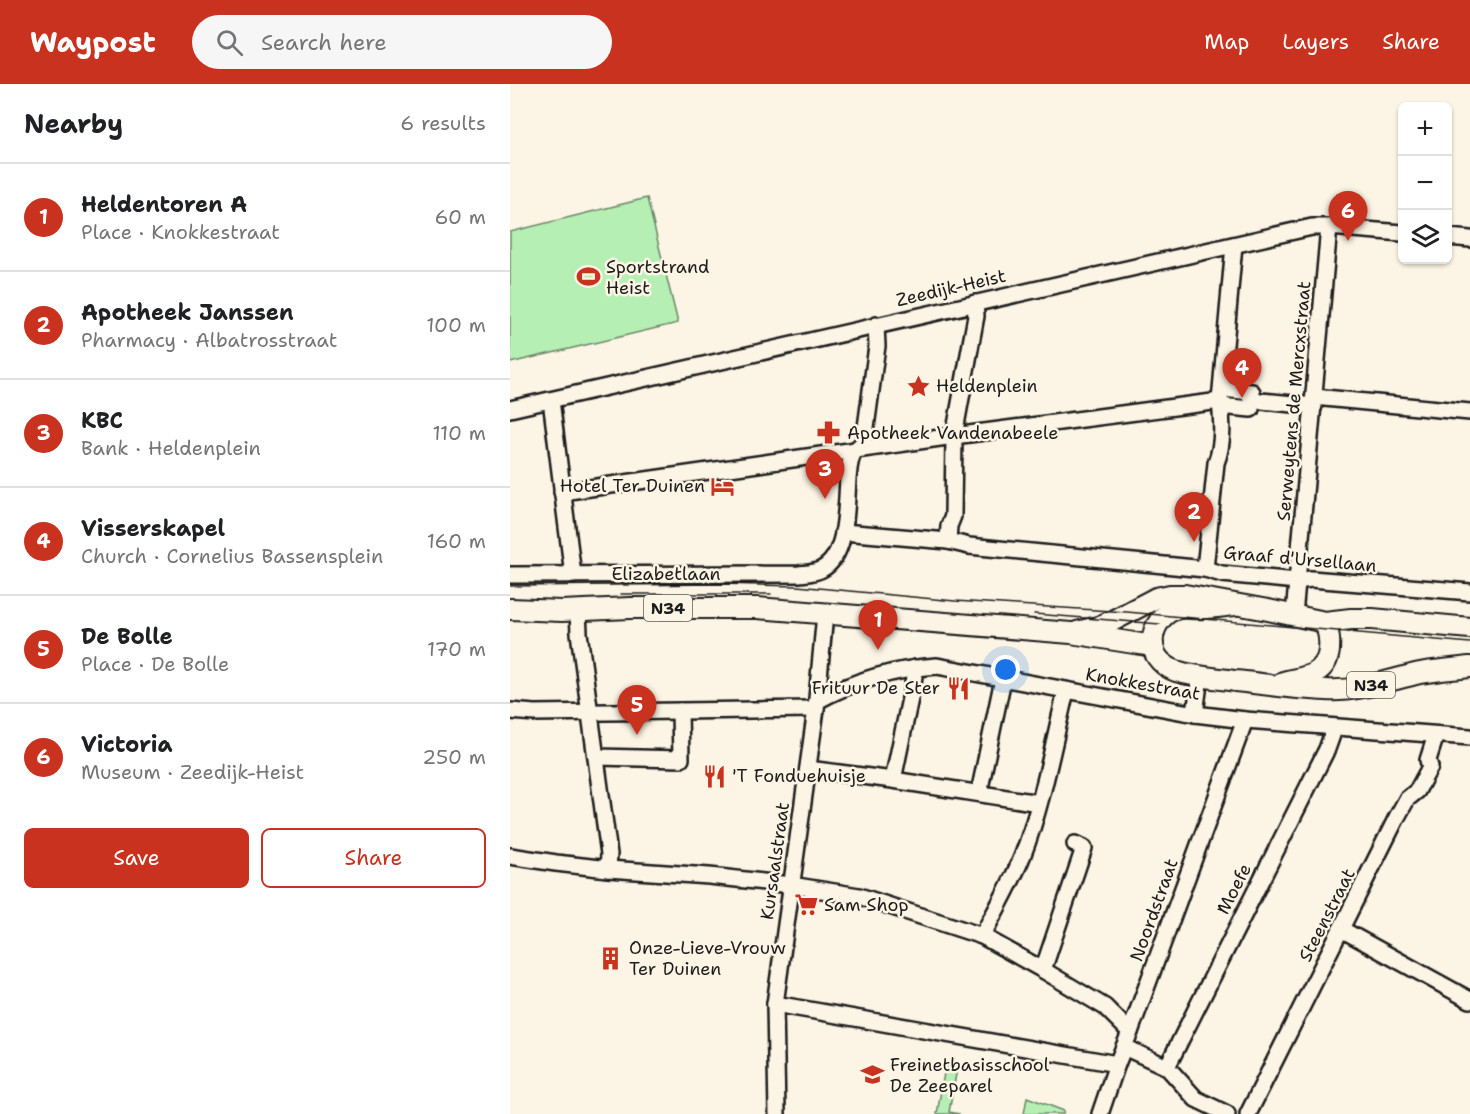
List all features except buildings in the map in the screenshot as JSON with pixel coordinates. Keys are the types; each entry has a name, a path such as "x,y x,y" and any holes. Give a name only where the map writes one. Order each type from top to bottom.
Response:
{"main road":[{"name":"N34","path":"1071,633 1098,627 1156,598 1170,595 1185,595 1324,622 1352,618 1470,628"},
{"name":"N34","path":"1234,604 1179,608 1164,615 1154,634 1153,646 1161,662 1178,672 1200,676 1325,690 1345,690 1421,673 1470,667"},
{"name":"N34","path":"510,609 578,611 630,608 730,608 1071,633 1153,646"},
{"name":"N34","path":"1272,685 1315,673 1323,666 1329,650 1329,639 1324,622"}],"street":[{"name":"Zeedijk-Heist","path":"510,409 1312,227 1398,233"},
{"name":"Serweytens de Mercxstraat","path":"1294,615 1329,227"},
{"path":"1452,237 1470,239"},
{"path":"1205,569 1222,422 1221,399 1234,245"},
{"path":"876,325 877,346 864,442 855,451 850,463 843,532 948,541 953,516 954,436 976,316 975,303"},
{"path":"562,492 1221,399 1252,392 1251,400 1470,412"},
{"path":"551,400 573,574"},
{"name":"Elizabetlaan","path":"510,575 799,574 822,569 836,557 843,532"},
{"name":"Graaf d'Ursellaan","path":"948,541 969,546 1205,569 1222,574 1470,592"},
{"path":"578,611 609,854 608,869"},
{"name":"Kursaalstraat","path":"777,1114 775,1004 817,705 825,614"},
{"name":"Knokkestraat","path":"817,705 837,690 868,678 937,666 1195,714 1245,720 1470,737"},
{"path":"894,780 915,668"},
{"path":"1195,714 1200,676"},
{"path":"980,793 1003,679"},
{"path":"982,936 1022,855 1039,803 1066,691"},
{"path":"510,711 590,713 817,705"},
{"path":"597,757 681,759 680,711"},
{"name":"Noordstraat","path":"1100,1114 1245,720"},
{"name":"Moefe","path":"1167,1067 1327,749 1333,727"},
{"name":"Steenstraat","path":"1248,1114 1397,817 1407,799 1417,791 1430,767 1428,760 1436,735"},
{"path":"808,769 1039,803"},
{"path":"1043,970 1084,848 1075,844"},
{"path":"510,856 608,869 709,876 791,885 859,896 982,936 1105,1007 1130,1032"},
{"path":"1341,929 1470,1000"},
{"path":"775,1004 1117,1064"},
{"path":"1124,1047 1167,1067 1196,1099 1227,1114"}],"green space":[{"name":"Sportstrand Heist","path":"647,198 678,323 510,363 510,232"},
{"path":"945,1067 957,1069 949,1112 960,1114 937,1114"},
{"name":"Freinetbasisschool De Zeeparel","path":"1027,1097 1064,1111 1063,1114 1024,1114"}],"tram line":[{"path":"510,586 721,584 797,586 955,601 1127,612 1470,643"},
{"path":"621,594 771,594"},
{"path":"1034,614 1160,624"}],"place":[{"name":"Victoria","path":"1348,241"},
{"name":"Sportstrand Heist","path":"588,277"},
{"name":"Heldenplein","path":"918,386"},
{"name":"Visserskapel","path":"1242,398"},
{"name":"Apotheek Vandenabeele","path":"829,433"},
{"name":"Hotel Ter Duinen","path":"723,486"},
{"name":"KBC","path":"825,499"},
{"name":"Apotheek Janssen","path":"1194,542"},
{"name":"Heldentoren A","path":"878,650"},
{"name":"Frituur De Ster","path":"958,688"},
{"name":"De Bolle","path":"637,735"},
{"name":"'T Fonduehuisje","path":"714,776"},
{"name":"Sam Shop","path":"806,905"},
{"name":"Onze-Lieve-Vrouw Ter Duinen","path":"611,958"},
{"name":"Freinetbasisschool De Zeeparel","path":"872,1075"}]}
